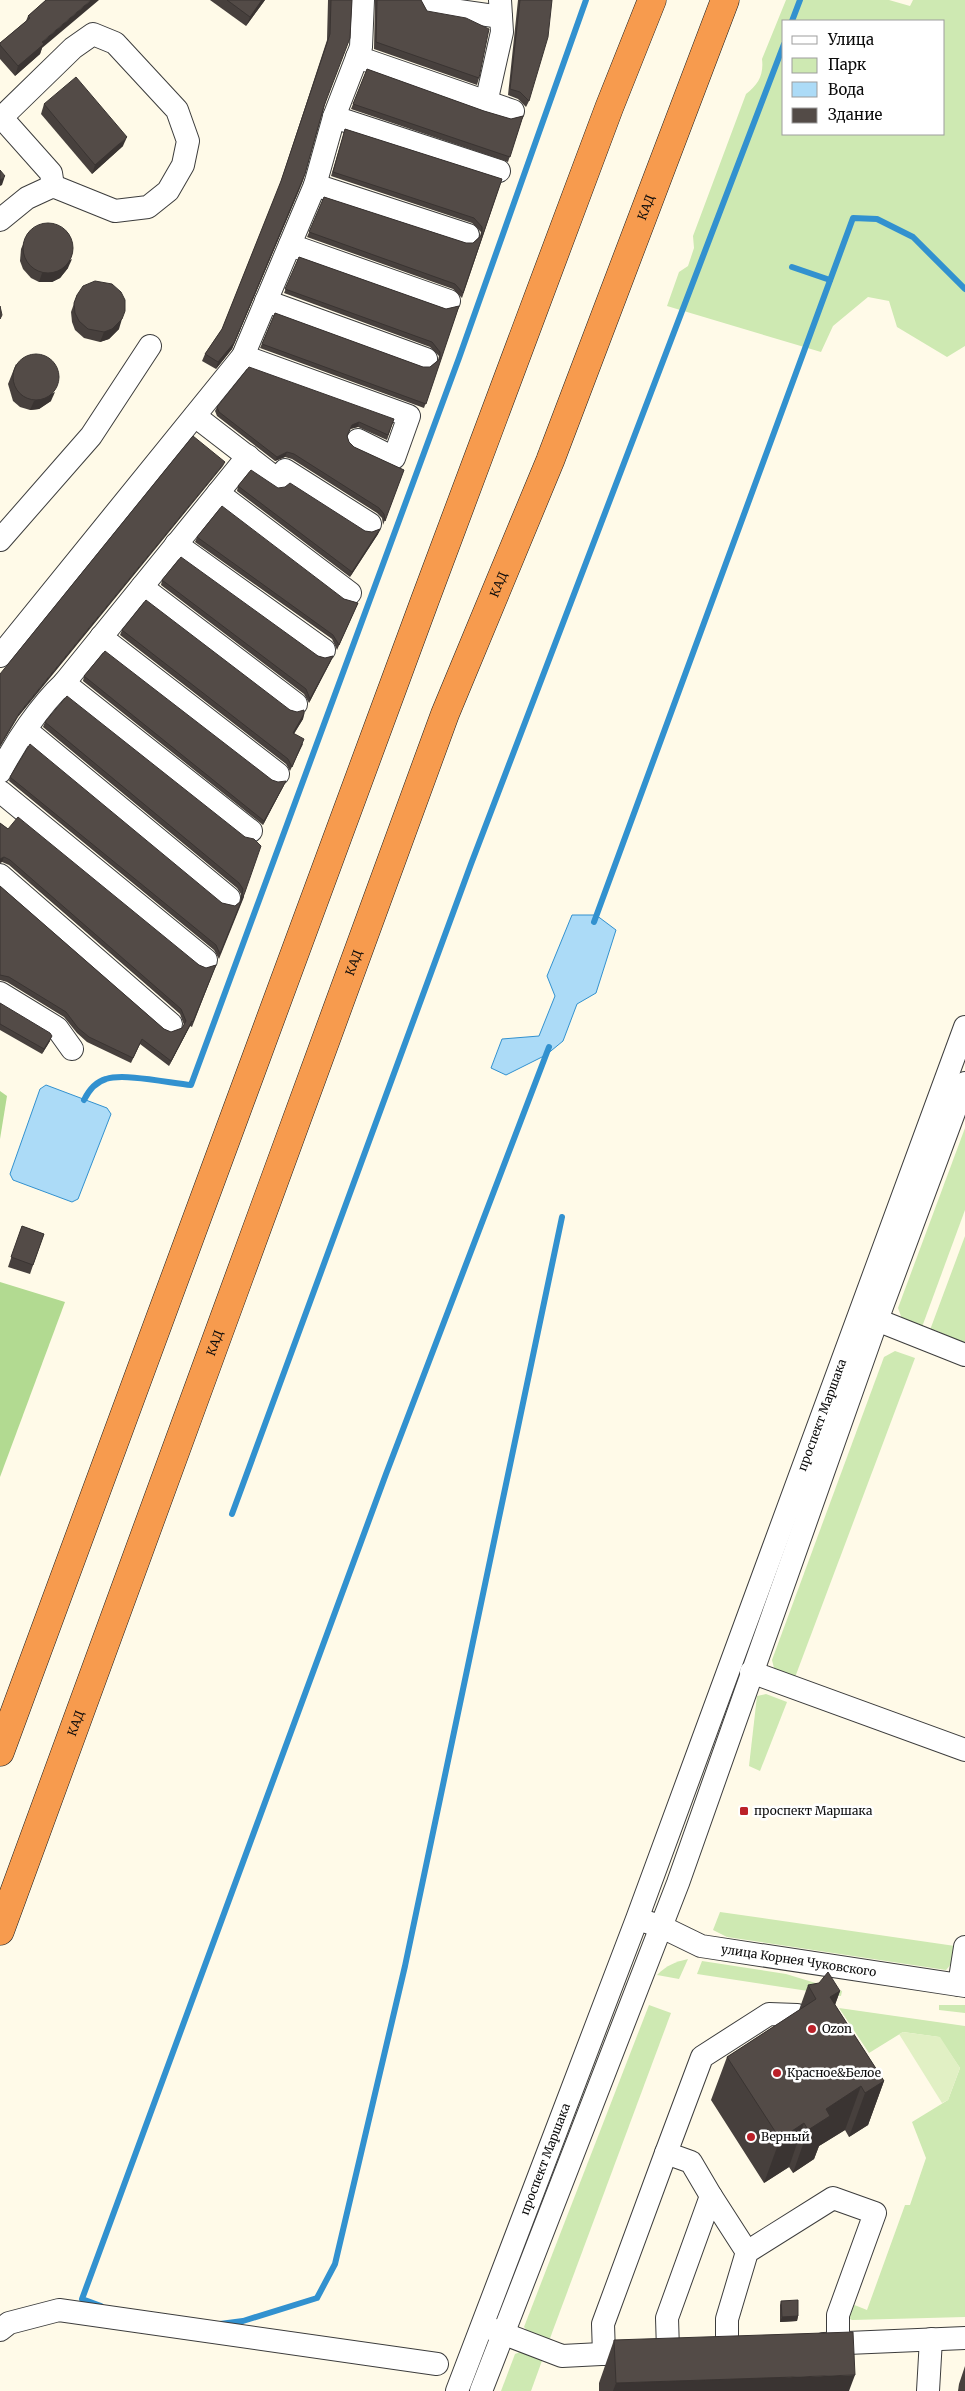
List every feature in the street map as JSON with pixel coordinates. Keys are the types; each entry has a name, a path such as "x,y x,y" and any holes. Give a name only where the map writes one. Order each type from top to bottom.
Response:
{"highway":[{"path":"0,1752 425,600 598,136 652,0"},
{"name":"КАД","path":"0,1931 445,714 550,462 725,0"}],"street":[{"path":"0,656 242,356 315,185 334,118 361,47 363,0"},
{"path":"432,0 432,7 501,8 502,32 486,103"},
{"path":"0,220 27,198 53,186 115,211 148,207 168,191 183,164 188,141 177,110 115,42 93,34 73,48 1,119 51,173 53,186"},
{"path":"357,57 513,111"},
{"path":"334,118 499,171"},
{"path":"315,185 468,235"},
{"path":"290,245 449,301"},
{"path":"266,301 426,359"},
{"path":"0,540 91,436 150,346"},
{"path":"242,356 409,416 394,458 358,440"},
{"path":"195,416 278,480 286,470 370,524"},
{"path":"0,772 9,754 54,692 64,684 248,456"},
{"path":"218,493 350,593"},
{"path":"176,544 324,650"},
{"path":"142,587 296,704"},
{"path":"101,637 278,774"},
{"path":"64,684 251,831"},
{"path":"26,730 229,898"},
{"path":"0,792 206,960"},
{"path":"0,875 171,1024"},
{"path":"0,993 57,1028 72,1049"},
{"name":"проспект Маршака","path":"457,2391 637,1919 965,1027"},
{"name":"проспект Маршака","path":"481,2391 662,1927 877,1320 965,1083"},
{"path":"877,1320 965,1355"},
{"path":"752,1672 965,1750"},
{"name":"улица Корнея Чуковского","path":"637,1919 662,1927 701,1946 962,1985"},
{"path":"962,1985 965,1947"},
{"path":"604,2354 603,2324 702,2057 769,2014 797,2015"},
{"path":"666,2153 691,2162 747,2252"},
{"path":"707,2349 667,2318 712,2196"},
{"path":"707,2349 727,2319 747,2252 833,2198 876,2213 838,2315 838,2343"},
{"path":"0,2330 9,2323 59,2310 437,2364"},
{"path":"482,2325 562,2356 707,2349"},
{"path":"802,2345 965,2338"},
{"path":"928,2391 931,2340"}],"green space":[{"path":"786,0 889,0 910,6 913,0 965,0 965,346 947,357 897,327 889,301 868,297 833,326 821,352 667,306 679,272 688,266 694,248 693,236 746,94 757,83 761,75 762,59"},
{"path":"0,1091 7,1096 0,1139"},
{"path":"965,1128 965,1210 922,1327 902,1319 898,1308"},
{"path":"965,1236 964,1343 935,1330 930,1330"},
{"path":"0,1282 65,1302 0,1477"},
{"path":"895,1351 915,1358 794,1680 775,1672 772,1660 884,1357"},
{"path":"766,1694 787,1702 760,1771 749,1766 757,1696"},
{"path":"720,1912 955,1946 953,1962 946,1970 727,1937 713,1930"},
{"path":"688,1959 679,1979 657,1975 671,1964"},
{"path":"702,1961 786,1974 842,1991 841,1996 697,1974"},
{"path":"649,2005 671,2013 549,2341 529,2333 524,2327"},
{"path":"939,2005 965,2005 965,2013 939,2010"},
{"path":"839,2008 965,2026 965,2317 852,2320 847,2317 852,2304 867,2310 905,2205 910,2205 926,2158 912,2122 948,2100 960,2068 939,2037 903,2032 869,2053"},
{"path":"903,2032 940,2037 960,2068 948,2100 942,2103 899,2034"},
{"path":"523,2351 543,2358 531,2391 501,2391 515,2354"}],"water":[{"path":"572,915 596,915 616,930 596,993 577,1004 563,1041 546,1055 506,1075 491,1068 502,1039 539,1036 555,996 547,976"},
{"path":"46,1085 107,1108 111,1114 78,1199 72,1202 13,1180 10,1174 40,1089"}],"building":[{"path":"46,0 91,0 42,42 44,44 18,66 0,43 30,18 28,16"},
{"path":"227,0 262,0 250,17"},
{"path":"331,0 352,0 350,38 324,106 305,174 234,343 218,362 205,354 222,329 281,181 330,34"},
{"path":"377,0 421,0 427,11 466,18 489,29 479,78 376,42"},
{"path":"520,0 552,0 548,37 529,101 520,92 510,89"},
{"path":"367,69 484,111 511,119 523,116 510,157 353,104"},
{"path":"76,77 127,137 95,165 44,104"},
{"path":"345,129 502,179 463,293 455,284 309,232 324,197 466,243 473,243 482,235 482,227 474,218 333,172"},
{"path":"0,170 5,176 0,180"},
{"path":"48,223 58,225 66,230 71,238 73,248 71,258 66,266 58,271 48,273 38,271 30,266 25,258 23,248 25,238 30,230 38,225"},
{"path":"299,257 446,309 459,306 426,404 262,344 275,313 423,367 430,367 440,359 440,352 432,342 285,289"},
{"path":"95,281 112,284 121,292 125,300 125,311 122,319 112,329 104,332 88,329 79,321 75,313 74,303 77,295 83,286"},
{"path":"41,354 53,360 58,368 58,386 53,394 45,399 31,400 19,394 14,386 13,372 19,360 27,355"},
{"path":"249,367 394,419 388,435 359,422 352,425 347,436 349,442 354,447 404,470 385,521 384,514 379,508 294,454 287,452 277,457 219,412 217,407"},
{"path":"193,436 225,462 20,712 0,745 0,674"},
{"path":"251,470 278,488 285,487 290,483 365,531 372,532 380,529 352,572 238,486"},
{"path":"222,506 344,599 358,603 339,645 333,635 197,537"},
{"path":"181,557 318,656 325,658 333,656 310,699 306,689 162,580"},
{"path":"146,600 290,710 297,712 304,710 304,714 293,733 304,739 292,767 288,759 122,630"},
{"path":"105,651 272,780 278,782 286,781 264,821 84,676"},
{"path":"67,696 245,837 254,839 261,846 245,892 220,954 216,945 10,777 30,744 222,903 235,906 241,901 243,889 239,883 45,722"},
{"path":"18,817 199,965 206,968 216,965 193,1022 171,1061 142,1039 133,1058 89,1037 78,1028 66,1012 9,977 0,975 0,886 164,1029 171,1032 182,1028 186,1021 181,1009 10,860 4,857 0,859 0,823 8,829"},
{"path":"0,1003 50,1033 52,1036 44,1049 0,1024"},
{"path":"22,1226 44,1234 33,1265 11,1257"},
{"path":"828,1972 840,1991 830,1997 884,2081 865,2093 861,2086 826,2109 830,2116 808,2130 804,2123 780,2139 727,2057 816,1999 808,1985 819,1983"},
{"path":"798,2300 798,2316 782,2317 781,2301"},
{"path":"853,2332 855,2375 616,2383 614,2340"}],"waterway":[{"path":"84,1100 96,1084 102,1080 114,1077 191,1085 459,358 586,0"},
{"path":"792,20 800,0"},
{"path":"232,1514 471,864 782,49"},
{"path":"594,922 853,218 877,219 913,237 965,289"},
{"path":"792,267 830,280"},
{"path":"101,2306 82,2299 386,1474 549,1047"},
{"path":"220,2324 243,2321 317,2298 335,2264 405,1966 562,1217"}],"place":[{"name":"проспект Маршака","path":"744,1811"},
{"name":"Ozon","path":"812,2029"},
{"name":"Красное&Белое","path":"777,2073"},
{"name":"Верный","path":"751,2137"}]}
